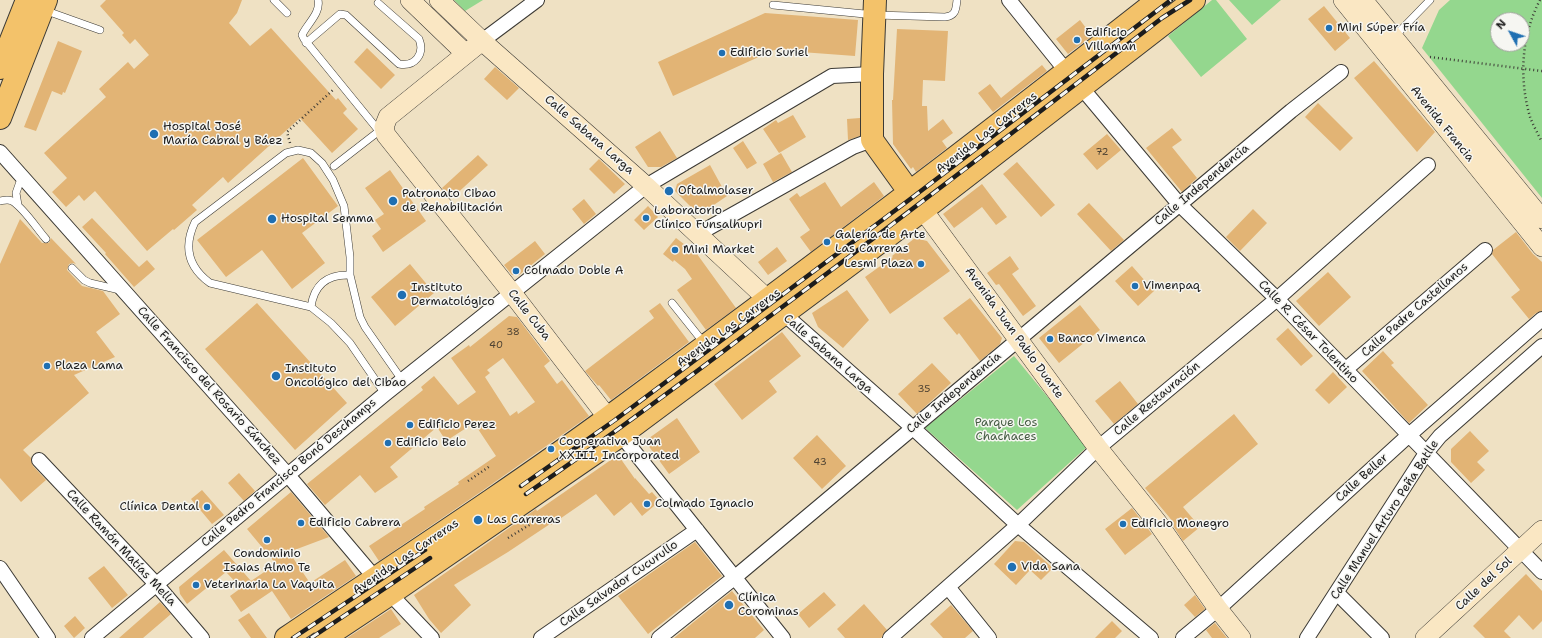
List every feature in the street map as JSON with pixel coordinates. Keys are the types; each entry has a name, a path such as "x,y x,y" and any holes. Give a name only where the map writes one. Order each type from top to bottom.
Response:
{"main road":[{"path":"410,0 466,54"},
{"name":"Calle Sabana Larga","path":"439,0 646,186 784,314"},
{"name":"Avenida Las Carreras","path":"1074,80 1158,0"},
{"name":"Avenida Las Carreras","path":"324,638 621,435 784,314 916,201 1074,80 1194,0"},
{"name":"Avenida Francia","path":"1343,0 1388,43 1408,54 1542,219"},
{"name":"Avenida Francia","path":"1363,0 1388,43 1542,247"},
{"path":"0,68 39,3"},
{"path":"0,118 39,3"},
{"path":"872,140 872,74 875,7"},
{"path":"381,129 388,117 482,40"},
{"name":"Calle Cuba","path":"381,129 512,293 608,418"},
{"name":"Avenida Juan Pablo Duarte","path":"872,140 1098,448 1157,522 1241,638"},
{"name":"Avenida Las Carreras","path":"286,638 506,490 608,418 768,299 916,201"},
{"name":"Calle del Sol","path":"1426,638 1542,530"}],"street":[{"path":"482,40 537,0"},
{"name":"Calle R. César Tolentino","path":"1008,0 1179,204 1277,300 1542,572"},
{"name":"Calle Independencia","path":"659,638 734,578 1291,111 1341,72"},
{"name":"Calle Pedro Francisco Bonó Deschamps","path":"92,638 287,474 402,380 646,186 832,76 872,74"},
{"path":"698,234 853,147 872,140"},
{"name":"Calle Francisco del Rosario Sánchez","path":"0,152 287,474 375,578 432,638"},
{"name":"Calle Restauración","path":"890,638 1018,525 1098,448 1277,300 1428,165"},
{"name":"Calle Padre Castellanos","path":"1345,370 1485,250"},
{"name":"Calle Sabana Larga","path":"784,314 913,428 1018,525 1151,638"},
{"name":"Calle Beller","path":"1183,638 1542,319"},
{"name":"Calle Manuel Arturo Peña Batlle","path":"1307,638 1426,452 1440,436 1542,346"},
{"path":"621,435 782,638"},
{"name":"Calle Ramón Matías Mella","path":"40,460 156,584 202,638"},
{"name":"Calle Salvador Cucurullo","path":"541,638 697,530"},
{"path":"0,568 48,638"},
{"path":"948,587 989,638"},
{"path":"1337,593 1382,638"}],"lane":[{"path":"274,0 287,13"},
{"path":"318,0 319,6 317,11 302,35 306,43 340,84 381,129 334,166"},
{"path":"773,5 875,7 949,16 954,15 956,12 957,0"},
{"path":"1388,43 1430,0"},
{"path":"39,3 100,30"},
{"path":"306,43 340,14 346,15 399,64 404,65 412,62 419,57 422,52 422,46 419,39 378,3"},
{"path":"385,394 350,343 331,323 311,307 210,283 202,277 195,269 189,254 189,238 195,222 286,153 304,150 317,157 333,180 344,206 350,257 350,276 360,317 365,327 402,380"},
{"path":"18,205 16,193 22,176"},
{"path":"0,201 6,199 11,200 18,205 46,239"},
{"path":"72,268 84,280 90,283 124,290"},
{"path":"311,307 312,298 323,282 331,277 340,275 350,276"},
{"path":"672,302 705,345"}],"path":[{"path":"1540,0 1534,11 1526,42 1523,68 1525,96 1531,118 1542,142"},
{"path":"1408,54 1542,71"},
{"path":"292,151 287,132 340,84"},
{"path":"468,481 490,466"},
{"path":"508,538 534,522"}],"green space":[{"path":"454,0 483,0 465,11"},
{"path":"1212,0 1216,0 1247,39 1201,77 1168,36"},
{"path":"1229,0 1281,0 1252,25"},
{"path":"1450,0 1542,0 1542,198 1422,48 1439,10"},
{"name":"Parque Los Chachaces","path":"1014,356 1088,446 1017,510 925,428"}],"building":[{"path":"106,0 242,0 237,13 229,23 250,46 271,28 336,100 338,98 347,109 343,113 358,129 332,153 300,118 228,183 223,177 192,205 197,210 147,251 95,191 84,201 79,195 66,207 52,192 67,178 44,153 106,97 99,89 128,62 134,69 149,55 135,39 130,44 122,35 124,33 100,6"},
{"name":"Mini Súper Fría","path":"1324,6 1350,38 1335,51 1308,19"},
{"name":"Edificio Suriel","path":"765,13 858,20 855,56 774,50 673,96 658,62"},
{"name":"Edificio Villaman","path":"1080,20 1092,36 1068,54 1056,39"},
{"path":"897,29 948,31 945,81 923,80 922,106 927,106 928,131 943,119 953,133 942,141 947,148 916,172 913,167 911,169 893,144 892,100"},
{"path":"58,41 82,51 65,93 63,92 62,95 52,91 36,131 24,127"},
{"path":"367,48 395,75 381,89 354,62"},
{"path":"1374,61 1435,132 1417,152 1354,78"},
{"path":"1042,65 1047,71 993,112 978,93 990,84 1001,98"},
{"path":"495,67 519,88 507,100 484,79"},
{"path":"1318,103 1353,138 1340,151 1305,117"},
{"path":"793,115 806,137 779,153 763,129 776,120 778,123"},
{"path":"860,118 860,136 848,140 847,119"},
{"path":"1172,128 1182,140 1172,147 1197,178 1182,192 1146,148"},
{"path":"660,131 677,158 661,167 648,167 635,147"},
{"path":"1107,134 1121,150 1097,170 1083,154"},
{"path":"743,141 757,163 747,169 733,148"},
{"path":"781,153 792,172 773,182 763,164"},
{"path":"478,155 488,165 452,198 442,188"},
{"name":"Hospital Semma","path":"303,158 338,206 302,233 325,263 292,289 262,250 226,277 197,240"},
{"path":"599,159 625,184 614,194 589,169"},
{"path":"1017,162 1055,205 1041,217 1003,174"},
{"path":"710,165 727,196 699,215 675,191 677,184"},
{"name":"Patronato Cibao de Rehabilitación","path":"390,170 426,221 383,252 372,236 381,229 375,220 384,214 365,188"},
{"path":"825,182 841,207 874,182 884,196 811,252 800,237 810,230 789,199 797,193 800,197"},
{"path":"982,184 1007,217 996,225 982,207 954,228 943,214"},
{"path":"584,199 596,214 584,224 572,209"},
{"path":"1089,203 1124,240 1111,251 1077,214"},
{"name":"Laboratorio Clínico Funsalhupri","path":"648,206 658,217 644,230 634,220"},
{"path":"1253,209 1267,223 1240,251 1226,237"},
{"path":"92,218 139,267 147,260 155,269 134,287 82,227"},
{"name":"Plaza Lama","path":"20,219 42,243 49,243 51,238 76,264 69,264 67,270 82,286 103,291 120,314 96,332 115,357 74,375 89,393 23,450 31,458 33,466 46,480 21,502 0,478 0,264"},
{"path":"1516,232 1533,254 1542,262 1542,311 1536,313 1529,319 1511,297 1520,290 1492,254 1493,250"},
{"path":"676,238 697,254 736,308 706,330 677,290 692,279 685,269 674,260 673,262 663,254"},
{"path":"915,238 927,241 950,271 890,314 865,277 893,257 892,256"},
{"path":"535,241 545,254 519,275 512,275 504,265"},
{"path":"777,247 787,261 768,275 758,262"},
{"path":"1010,256 1019,269 1012,274 1036,306 1023,316 999,284 996,285 987,273"},
{"name":"Instituto Dermatológico","path":"410,264 434,293 395,326 371,297"},
{"name":"Vimenpaq","path":"1132,266 1154,291 1138,306 1115,281"},
{"path":"1328,272 1351,297 1319,326 1296,301"},
{"path":"847,290 869,320 843,348 818,327 812,313"},
{"path":"970,298 1002,338 1000,344 980,361 959,333 957,335 943,318"},
{"name":"Instituto Oncológico del Cibao","path":"257,303 347,403 295,450 205,349"},
{"path":"660,303 689,342 611,400 585,371 654,318 649,311"},
{"path":"1080,305 1100,330 1059,363 1039,338"},
{"path":"509,316 517,317 550,361 544,366 557,384 562,380 589,416 379,561 369,546 425,509 424,507 459,484 458,482 496,456 474,423 446,441 437,427 390,467 398,477 375,493 360,475 325,505 307,484 423,390 421,387 434,376 458,405 476,392 451,358 469,345 470,347","holes":["503,358 535,402 518,414 517,411 510,416 485,377 490,373 487,370"]},
{"path":"1288,328 1313,356 1301,366 1276,339"},
{"path":"782,332 801,356 769,381 777,392 742,420 714,384"},
{"path":"1383,351 1394,363 1391,365 1428,405 1409,423 1362,371"},
{"path":"932,363 951,383 917,414 898,394"},
{"path":"1333,372 1347,387 1329,404 1315,390"},
{"path":"1120,381 1138,404 1114,424 1095,401"},
{"path":"1234,414 1258,444 1183,507 1200,527 1183,541 1172,524 1174,523 1145,488"},
{"path":"677,418 700,452 669,474 645,441"},
{"path":"1470,431 1489,451 1477,462 1485,470 1471,483 1451,462 1451,449"},
{"path":"817,435 846,466 822,489 793,458"},
{"path":"618,455 635,479 649,494 652,492 660,501 642,516 631,502 614,516 596,494 551,525 550,524 454,585 471,605 441,633 429,619 414,595 536,509 537,511"},
{"path":"239,473 255,491 244,501 228,483"},
{"name":"Clínica Dental","path":"202,490 224,515 212,524 191,499"},
{"path":"291,492 329,537 289,552 310,583 345,560 356,576 291,619 272,591 241,612 230,596 241,588 226,572 187,604 180,594 179,587 224,550 251,581 276,564 247,529"},
{"path":"1132,508 1152,534 1125,555 1105,529"},
{"path":"1015,541 1024,542 1053,568 1041,580 1030,570 1016,585 994,564"},
{"path":"695,542 722,576 648,634 618,596"},
{"path":"104,566 128,595 112,608 88,578"},
{"path":"1526,574 1542,591 1542,621 1533,630 1519,615 1504,631 1511,638 1485,638 1473,626"},
{"name":"Clínica Corominas","path":"732,591 764,630 755,638 674,638"},
{"path":"824,592 836,605 809,628 798,614"},
{"path":"1195,595 1205,609 1195,617 1184,605"},
{"path":"160,602 171,614 143,638 119,638"},
{"path":"864,604 887,630 881,638 845,638 837,629"},
{"path":"951,605 973,631 965,638 943,638 930,624"},
{"path":"391,609 401,624 379,638 347,638"},
{"path":"249,613 267,638 251,638 238,620"},
{"path":"75,616 85,628 74,638 64,626"},
{"path":"1112,621 1122,631 1115,638 1095,638"},
{"path":"1215,623 1227,638 1212,638 1206,630"}],"railway":[{"path":"521,486 615,420 909,200 1171,0"},
{"path":"526,494 672,390 910,211 1162,18 1190,0"},
{"path":"293,638 425,550"},
{"path":"311,638 430,558"}],"place":[{"name":"Mini Súper Fría","path":"1329,28"},
{"name":"Edificio Villaman","path":"1077,40"},
{"name":"Edificio Suriel","path":"722,53"},
{"name":"Hospital José María Cabral y Báez","path":"154,134"},
{"name":"Oftalmolaser","path":"669,191"},
{"name":"Patronato Cibao de Rehabilitación","path":"393,201"},
{"name":"Laboratorio Clínico Funsalhupri","path":"646,218"},
{"name":"Hospital Semma","path":"272,219"},
{"name":"Galería de Arte Las Carreras","path":"827,242"},
{"name":"Mini Market","path":"675,250"},
{"name":"Lesmi Plaza","path":"921,264"},
{"name":"Colmado Doble A","path":"516,271"},
{"name":"Vimenpaq","path":"1135,286"},
{"name":"Instituto Dermatológico","path":"402,295"},
{"name":"Banco Vimenca","path":"1050,339"},
{"name":"Plaza Lama","path":"47,366"},
{"name":"Instituto Oncológico del Cibao","path":"276,376"},
{"name":"Edificio Perez","path":"410,425"},
{"name":"Edificio Belo","path":"388,443"},
{"name":"Cooperativa Juan XXIII, Incorporated","path":"551,449"},
{"name":"Colmado Ignacio","path":"647,504"},
{"name":"Clínica Dental","path":"207,507"},
{"name":"Las Carreras","path":"478,520"},
{"name":"Edificio Cabrera","path":"301,523"},
{"name":"Edificio Monegro","path":"1123,524"},
{"name":"Condominio Isaias Almo Te","path":"267,540"},
{"name":"Vida Sana","path":"1012,567"},
{"name":"Veterinaria La Vaquita","path":"196,585"},
{"name":"Clínica Corominas","path":"729,605"}]}
